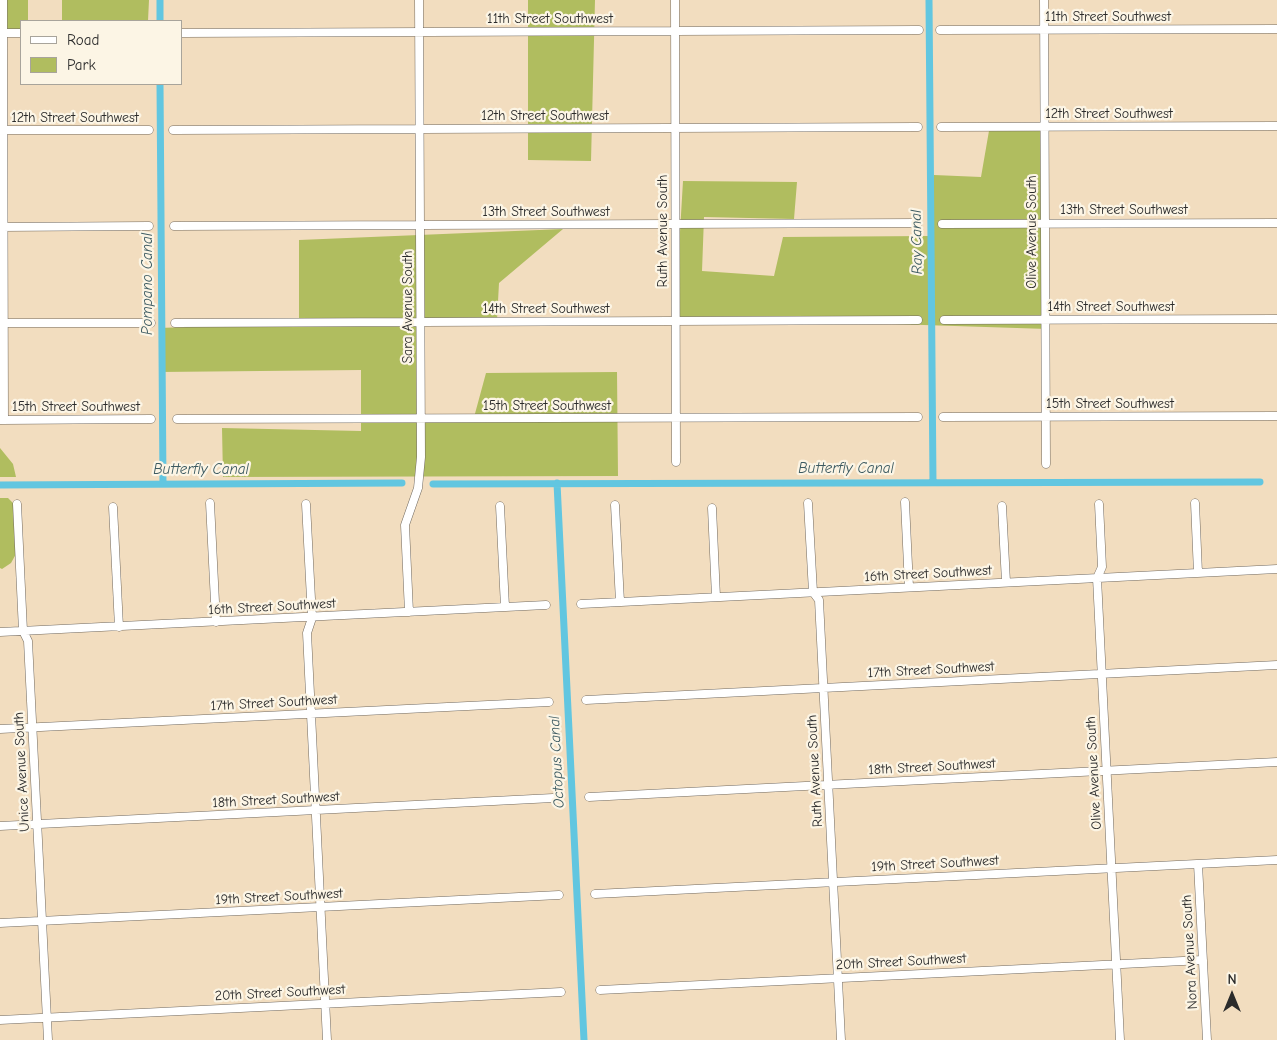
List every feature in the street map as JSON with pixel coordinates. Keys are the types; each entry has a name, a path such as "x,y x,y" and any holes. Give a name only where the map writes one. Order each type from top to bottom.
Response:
{"street":[{"path":"2,420 3,0"},
{"name":"Sara Avenue South","path":"409,612 405,525 420,480 419,0"},
{"name":"Ruth Avenue South","path":"675,0 676,462"},
{"name":"Olive Avenue South","path":"1044,0 1046,464"},
{"name":"11th Street Southwest","path":"940,30 1277,29"},
{"name":"11th Street Southwest","path":"182,32 919,30"},
{"path":"2,33 20,33"},
{"name":"12th Street Southwest","path":"941,127 1277,126"},
{"name":"12th Street Southwest","path":"173,130 918,127"},
{"name":"12th Street Southwest","path":"2,130 149,130"},
{"name":"13th Street Southwest","path":"942,224 1277,223"},
{"name":"13th Street Southwest","path":"174,226 918,224"},
{"path":"2,227 149,226"},
{"name":"14th Street Southwest","path":"944,320 1277,319"},
{"name":"14th Street Southwest","path":"175,323 918,320"},
{"path":"2,323 151,323"},
{"name":"15th Street Southwest","path":"943,417 1277,416"},
{"name":"15th Street Southwest","path":"176,419 918,417"},
{"name":"15th Street Southwest","path":"2,420 151,420"},
{"path":"905,502 910,587"},
{"path":"210,503 216,622"},
{"name":"Ruth Avenue South","path":"808,503 813,592 819,600 841,1040"},
{"path":"1195,503 1198,572"},
{"name":"Unice Avenue South","path":"17,504 23,631 28,641 48,1040"},
{"path":"306,504 312,618 307,633 327,1040"},
{"name":"Olive Avenue South","path":"1099,504 1102,567 1097,578 1120,1040"},
{"path":"615,505 620,602"},
{"path":"500,506 505,607"},
{"path":"1002,506 1006,582"},
{"path":"113,507 119,627"},
{"path":"712,508 716,597"},
{"name":"16th Street Southwest","path":"581,604 1277,569"},
{"name":"16th Street Southwest","path":"0,632 546,605"},
{"name":"17th Street Southwest","path":"586,700 1277,666"},
{"name":"17th Street Southwest","path":"0,729 549,702"},
{"name":"18th Street Southwest","path":"589,797 1277,762"},
{"name":"18th Street Southwest","path":"0,826 553,798"},
{"name":"19th Street Southwest","path":"595,894 1277,860"},
{"name":"Nora Avenue South","path":"1198,864 1207,1040"},
{"name":"19th Street Southwest","path":"0,923 559,895"},
{"name":"20th Street Southwest","path":"600,990 1203,960"},
{"name":"20th Street Southwest","path":"0,1020 562,992"}],"green space":[{"path":"0,0 28,0 28,20 20,20 20,32 3,32"},
{"path":"62,0 149,0 148,20 62,20"},
{"path":"528,0 595,0 591,161 528,160"},
{"path":"1040,124 1048,329 675,317 683,181 797,182 794,219 704,217 702,271 774,276 783,237 929,236 934,175 981,177 990,125"},
{"path":"563,229 499,283 497,320 424,320 425,420 473,421 486,373 617,372 618,476 223,477 222,428 361,431 361,370 160,372 159,328 299,323 299,240"},
{"path":"0,448 13,464 16,477 0,477"},
{"path":"0,498 8,498 14,504 16,554 11,563 2,569 0,568"}],"waterway":[{"name":"Pompano Canal","path":"160,0 160,20"},
{"name":"Ray Canal","path":"929,0 933,483"},
{"name":"Pompano Canal","path":"160,85 163,484"},
{"name":"Butterfly Canal","path":"433,484 1260,482"},
{"name":"Butterfly Canal","path":"0,485 402,483"},
{"name":"Octopus Canal","path":"557,483 584,1040"}]}
